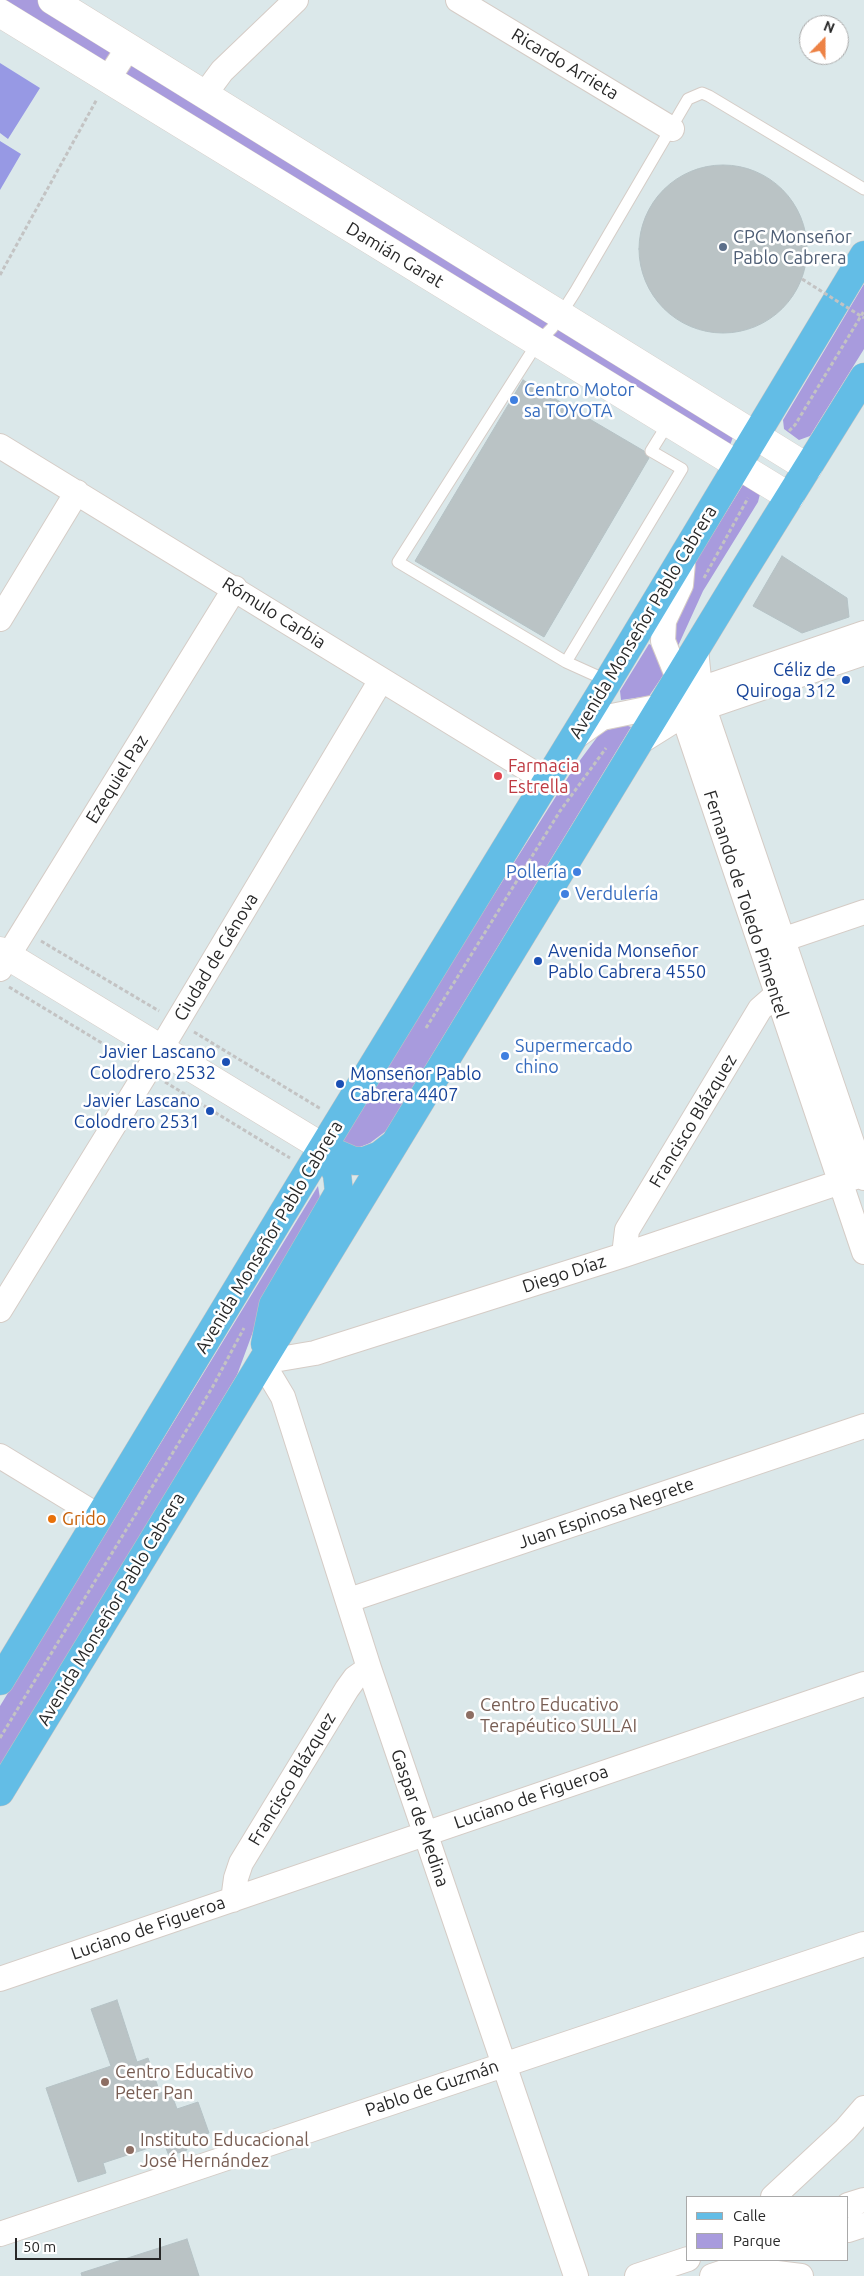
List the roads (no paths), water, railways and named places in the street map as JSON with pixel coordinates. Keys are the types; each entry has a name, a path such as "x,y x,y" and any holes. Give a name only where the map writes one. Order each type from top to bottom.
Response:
{"main road":[{"name":"Damián Garat","path":"52,0 808,468"},
{"name":"Damián Garat","path":"0,13 790,497"},
{"name":"Avenida Monseñor Pablo Cabrera","path":"0,1681 684,554 748,471 864,255"},
{"name":"Avenida Monseñor Pablo Cabrera","path":"0,1792 640,742 685,699 696,648 864,377"},
{"path":"3,959 162,1047 324,1148 354,1161 364,1161 380,1155 396,1142"},
{"path":"262,1362 273,1305 339,1192 337,1174 324,1148"}],"street":[{"path":"205,94 222,71 296,0"},
{"name":"Ricardo Arrieta","path":"458,0 672,128"},
{"path":"108,79 128,48"},
{"name":"Rómulo Carbia","path":"0,446 235,588 547,781"},
{"path":"0,619 77,492"},
{"name":"Fernando de Toledo Pimentel","path":"684,554 681,585 668,612 662,631 663,641 784,940 864,1176"},
{"name":"Ezequiel Paz","path":"3,959 235,588"},
{"path":"685,699 864,632"},
{"path":"572,740 602,718 685,699 864,653"},
{"name":"Ciudad de Génova","path":"0,1310 162,1047 382,680"},
{"name":"Fernando de Toledo Pimentel","path":"685,699 776,995 864,1252"},
{"path":"761,946 784,940 864,912"},
{"name":"Francisco Blázquez","path":"624,1255 627,1230 760,1009 776,995"},
{"name":"Diego Díaz","path":"262,1362 315,1354 624,1255 840,1182 864,1176"},
{"name":"Gaspar de Medina","path":"262,1362 283,1397 349,1600 369,1668 576,2276"},
{"name":"Juan Espinosa Negrete","path":"349,1600 864,1426"},
{"path":"0,1456 100,1517"},
{"name":"Francisco Blázquez","path":"233,1900 236,1878 241,1863 347,1689 355,1678 369,1668"},
{"name":"Luciano de Figueroa","path":"0,1979 864,1684"},
{"name":"Pablo de Guzmán","path":"0,2234 864,1944"},
{"path":"774,2196 839,2136 864,2108"},
{"path":"849,2205 864,2200"},
{"path":"849,2230 864,2225"},
{"path":"636,2276 686,2260"},
{"path":"712,2276 758,2261"},
{"path":"736,2268 801,2276"}],"lane":[{"path":"608,681 566,662 398,562 538,342 552,328 688,99 702,93 864,189"},
{"path":"566,662 682,469 651,451 669,422"}],"place":[{"name":"CPC Monseñor Pablo Cabrera","path":"723,247"},
{"name":"Centro Motor sa TOYOTA","path":"514,400"},
{"name":"Céliz de Quiroga 312","path":"846,680"},
{"name":"Farmacia Estrella","path":"498,776"},
{"name":"Pollería","path":"577,872"},
{"name":"Verdulería","path":"565,894"},
{"name":"Avenida Monseñor Pablo Cabrera 4550","path":"538,961"},
{"name":"Supermercado chino","path":"505,1056"},
{"name":"Javier Lascano Colodrero 2532","path":"226,1062"},
{"name":"Monseñor Pablo Cabrera 4407","path":"340,1084"},
{"name":"Javier Lascano Colodrero 2531","path":"210,1111"},
{"name":"Grido","path":"52,1519"},
{"name":"Centro Educativo Terapéutico SULLAI","path":"470,1715"},
{"name":"Centro Educativo Peter Pan","path":"105,2082"},
{"name":"Instituto Educacional José Hernández","path":"130,2150"}]}
